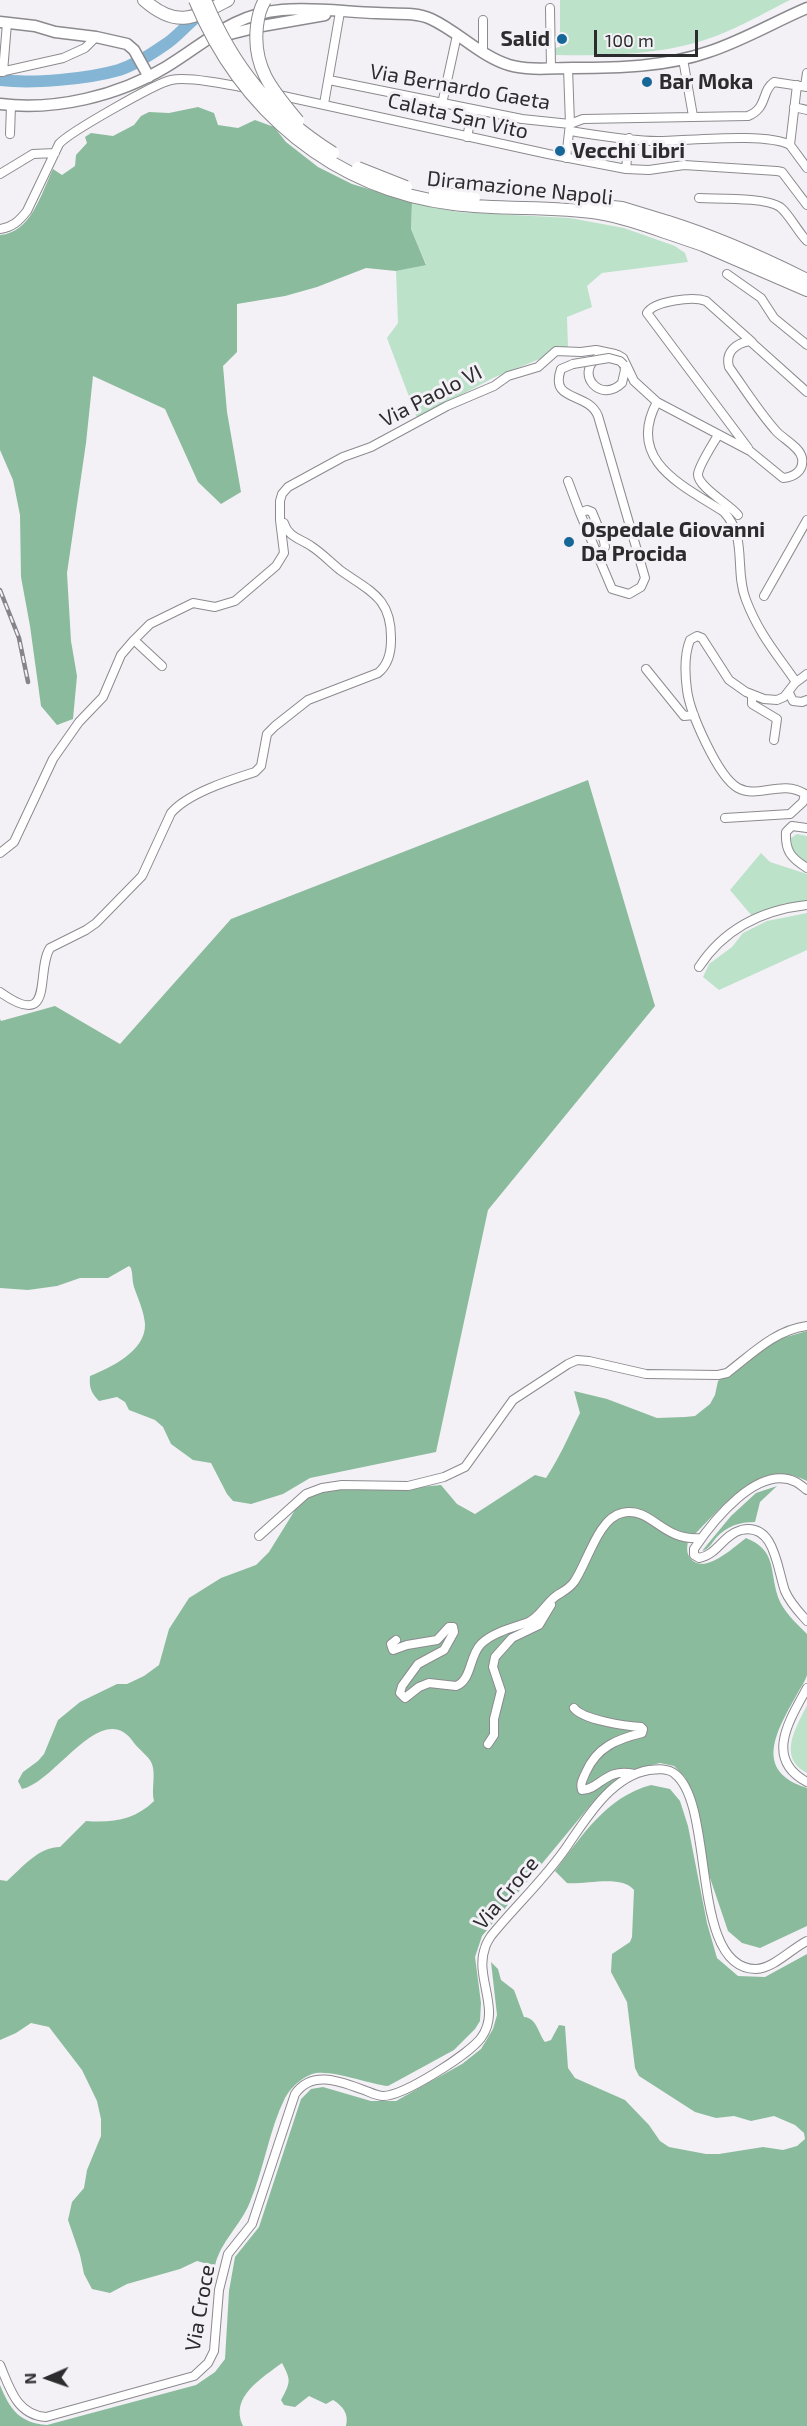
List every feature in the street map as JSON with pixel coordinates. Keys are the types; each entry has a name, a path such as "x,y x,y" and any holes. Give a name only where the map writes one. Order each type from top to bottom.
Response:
{"highway":[{"path":"144,0 162,14 177,18 201,15 228,0"},
{"path":"190,0 200,22 206,26"},
{"name":"Diramazione Napoli","path":"195,0 206,26 245,89 276,121 311,149 374,184 428,200 453,204 598,213 703,233 756,254 807,280"},
{"name":"Diramazione Napoli","path":"205,0 225,41 248,78 287,120 319,144 363,170 405,186 430,192 475,198 614,207 666,227 807,290"},
{"path":"265,0 258,19 255,45 258,61 282,102 319,144"}],"main road":[{"path":"5,105 66,103 126,86 149,77 229,24 264,12 282,10 419,16 436,22 483,53 510,65 568,68 633,66 707,53 807,8"},
{"path":"4,22 127,44 134,50 149,77"}],"street":[{"path":"550,8 551,68"},
{"path":"324,104 340,12"},
{"path":"483,20 483,53"},
{"path":"4,22 1,72 76,54 96,37"},
{"path":"442,104 457,35"},
{"path":"683,59 693,117"},
{"path":"566,158 570,127 568,68"},
{"path":"790,145 794,107 807,73"},
{"name":"Calata San Vito","path":"55,153 67,135 160,85 173,80 204,82 324,104 467,137 626,169 650,170 684,165 782,172 807,205"},
{"name":"Via Bernardo Gaeta","path":"329,80 442,104 570,127 583,119 748,116 763,105 769,85 774,82 803,86"},
{"path":"5,105 9,134"},
{"path":"794,107 807,110"},
{"path":"467,137 473,109"},
{"path":"570,127 654,141 746,138 783,141 790,145 807,168"},
{"path":"626,169 629,138"},
{"path":"0,174 33,154 55,153 27,211 14,225 0,229"},
{"path":"699,198 765,202 780,208 797,232 807,241"},
{"path":"727,274 761,298 774,318 807,345"},
{"path":"750,451 647,313 653,306 698,298 706,301 754,345"},
{"path":"568,482 580,513 589,511 593,515 604,541 604,547 598,556 612,589 629,594 641,587 645,578 598,416 591,404 563,392 558,382 561,369 573,364 609,358 620,360 625,370 622,383 614,389 602,390 592,383 589,368 592,362 599,357 615,354 625,361 636,384 657,402 750,451 783,478 794,476 805,467 801,454 776,431 728,363 729,354 734,347 750,341 807,392"},
{"name":"Via Paolo VI","path":"280,509 282,495 295,481 343,457 371,447 447,406 494,386 508,376 538,367 556,351 596,350 615,354"},
{"path":"657,402 652,410 648,429 653,456 663,471 673,480 724,512 730,519 739,542 742,586 746,600 758,629 796,682"},
{"path":"718,435 699,471 699,478 703,485 738,515"},
{"path":"0,853 14,842 58,751 82,718 103,697 121,655 134,640 150,624 193,603 204,606 224,605 235,601 276,566 284,553 280,509"},
{"path":"0,992 15,1002 23,1004 32,1004 38,1000 50,948 96,923 142,876 171,813 177,807 191,797 255,772 261,766 267,734 308,700 378,673 384,667 391,650 391,637 390,619 384,607 366,586 312,547 291,535 286,528 280,509"},
{"path":"764,596 807,520"},
{"path":"725,818 790,814 803,802 805,794 797,789 782,787 747,791 736,787 716,762 694,715 687,692 687,646 690,640 697,636 706,642 729,680 752,695 764,699 777,700 789,693 796,682 807,674"},
{"path":"134,640 162,666"},
{"path":"646,669 684,716 694,715"},
{"path":"789,693 793,701 807,700"},
{"path":"752,695 752,704 777,719 774,740"},
{"path":"807,828 792,826 786,832 788,852 795,861 807,868"},
{"path":"699,967 714,947 746,922 766,913 807,905"},
{"path":"259,1536 306,1494 322,1488 342,1485 408,1486 455,1473 475,1457 513,1400 577,1360 646,1374 718,1375 727,1373 778,1334 807,1326"},
{"path":"807,1490 795,1481 776,1478 752,1486 725,1510 694,1549 694,1555 699,1558 711,1554 736,1532 753,1529 765,1536 774,1550 785,1591 792,1604 807,1621"},
{"path":"396,1640 391,1644 393,1650 406,1645 437,1640 449,1627 453,1627 454,1632 444,1650 418,1664 402,1686 400,1693 405,1698 418,1687 429,1683 456,1686 464,1681 475,1651 481,1643 535,1619 552,1600 573,1583 596,1537 610,1519 618,1514 632,1512 645,1515 677,1537 701,1538"},
{"path":"488,1744 494,1735 494,1719 501,1691 493,1667 495,1657 512,1638 539,1625 546,1616 552,1600"},
{"path":"807,1688 784,1735 781,1748 785,1763 796,1776 807,1782"},
{"path":"574,1708 579,1713 604,1722 641,1727 643,1730 642,1733 623,1737 598,1753 581,1784 582,1790 587,1790 612,1774 626,1772 634,1774"},
{"name":"Via Croce","path":"0,2365 10,2390 23,2409 33,2416 46,2417 194,2376 208,2363 214,2351 219,2290 228,2254 252,2224 295,2094 299,2088 307,2081 323,2079 384,2096 421,2081 475,2044 485,2031 490,2014 483,1962 484,1948 491,1935 557,1860 612,1790 634,1774 668,1770 683,1782 696,1820 706,1888 717,1932 730,1958 758,1969 766,1967 807,1941"}],"green space":[{"path":"560,0 790,0 728,31 686,45 622,54 556,55 555,48 560,47"},
{"path":"198,107 214,113 218,125 238,128 255,120 274,127 286,142 318,167 352,184 412,202 411,229 426,265 396,271 366,268 317,287 285,296 237,304 237,352 223,366 227,412 241,492 221,504 198,482 165,409 93,376 86,443 67,573 71,641 77,676 73,719 57,725 41,706 21,577 20,515 13,480 0,450 0,235 11,233 27,220 34,211 53,169 62,175 75,166 76,155 87,143 85,137 91,133 113,136 134,125 141,116 149,112 169,113"},
{"path":"412,202 457,212 570,218 624,228 675,246 685,253 688,262 602,273 587,286 592,307 567,317 568,348 557,346 542,358 493,378 417,418 387,338 398,323 396,271 426,264 411,229"},
{"path":"588,780 655,1006 488,1210 436,1452 310,1478 283,1494 251,1504 233,1501 211,1463 193,1460 171,1444 163,1427 155,1420 129,1410 125,1402 117,1397 99,1401 92,1392 90,1376 125,1357 140,1342 144,1334 143,1314 129,1266 108,1278 80,1278 57,1286 28,1290 0,1288 0,1019 1,1021 55,1006 120,1044 231,919"},
{"path":"797,834 807,836 807,863 792,850 791,838"},
{"path":"761,853 770,862 807,874 807,901 783,904 752,916 730,890"},
{"path":"807,913 807,950 719,990 703,977 709,964 732,947 743,933 767,921"},
{"path":"807,1331 807,1481 789,1475 772,1475 756,1481 727,1502 688,1541 687,1548 691,1559 704,1564 719,1558 746,1538 756,1543 763,1549 770,1562 780,1602 790,1617 807,1634 807,1675 776,1736 774,1749 775,1761 780,1772 790,1781 807,1788 807,1926 760,1948 742,1943 728,1931 706,1866 701,1822 685,1777 674,1766 660,1763 636,1769 612,1784 593,1802 482,1936 475,1957 481,2003 480,2021 454,2050 388,2086 328,2073 312,2074 304,2078 293,2087 279,2110 250,2202 221,2249 215,2266 197,2261 180,2269 127,2284 110,2293 92,2289 84,2274 68,2220 72,2202 84,2188 87,2170 101,2136 101,2119 97,2101 82,2070 49,2027 31,2023 0,2040 0,1880 7,1881 45,1850 60,1847 86,1821 123,1819 147,1807 154,1801 154,1773 151,1761 122,1731 108,1729 94,1735 35,1783 22,1789 18,1781 23,1772 44,1754 58,1720 80,1702 117,1684 127,1684 144,1676 159,1665 169,1629 189,1598 221,1578 256,1565 269,1552 300,1502 317,1490 371,1488 389,1490 441,1485 457,1504 475,1514 535,1475 546,1478 580,1413 574,1391 607,1399 657,1418 695,1416 710,1404 718,1381 779,1339"},
{"path":"777,1486 760,1502 755,1522 729,1528 702,1551 731,1516 756,1493"},
{"path":"807,1705 807,1773 798,1766 791,1751 794,1732"},
{"path":"651,1785 670,1789 680,1801 688,1826 707,1923 717,1958 738,1976 765,1977 807,1954 807,2426 346,2426 347,2418 344,2411 333,2400 326,2404 309,2396 295,2407 284,2405 281,2400 289,2381 282,2363 257,2382 244,2397 240,2406 243,2426 0,2426 0,2385 17,2414 38,2424 47,2425 196,2385 215,2372 225,2359 229,2291 235,2257 259,2227 301,2099 311,2089 323,2087 371,2101 396,2101 462,2064 481,2049 493,2029 497,2015 491,1962 498,1969 501,1980 514,1990 524,2017 535,2023 545,2042 551,2040 559,2025 565,2026 568,2068 575,2078 625,2100 649,2125 660,2141 669,2147 706,2154 719,2154 763,2147 783,2150 797,2146 805,2139 804,2133 795,2125 774,2116 751,2121 734,2116 716,2118 695,2112 639,2076 635,2068 627,2002 611,1972 612,1954 630,1942 632,1937 634,1890 621,1882 612,1881 567,1883 555,1871 585,1832 608,1808 635,1791"}],"waterway":[{"path":"0,80 60,80 119,70 142,60 201,14"}],"railway":[{"path":"0,590 19,638 28,682"}],"place":[{"name":"Salid","path":"562,39"},
{"name":"Bar Moka","path":"647,82"},
{"name":"Vecchi Libri","path":"560,151"},
{"name":"Ospedale Giovanni Da Procida","path":"569,542"}]}
